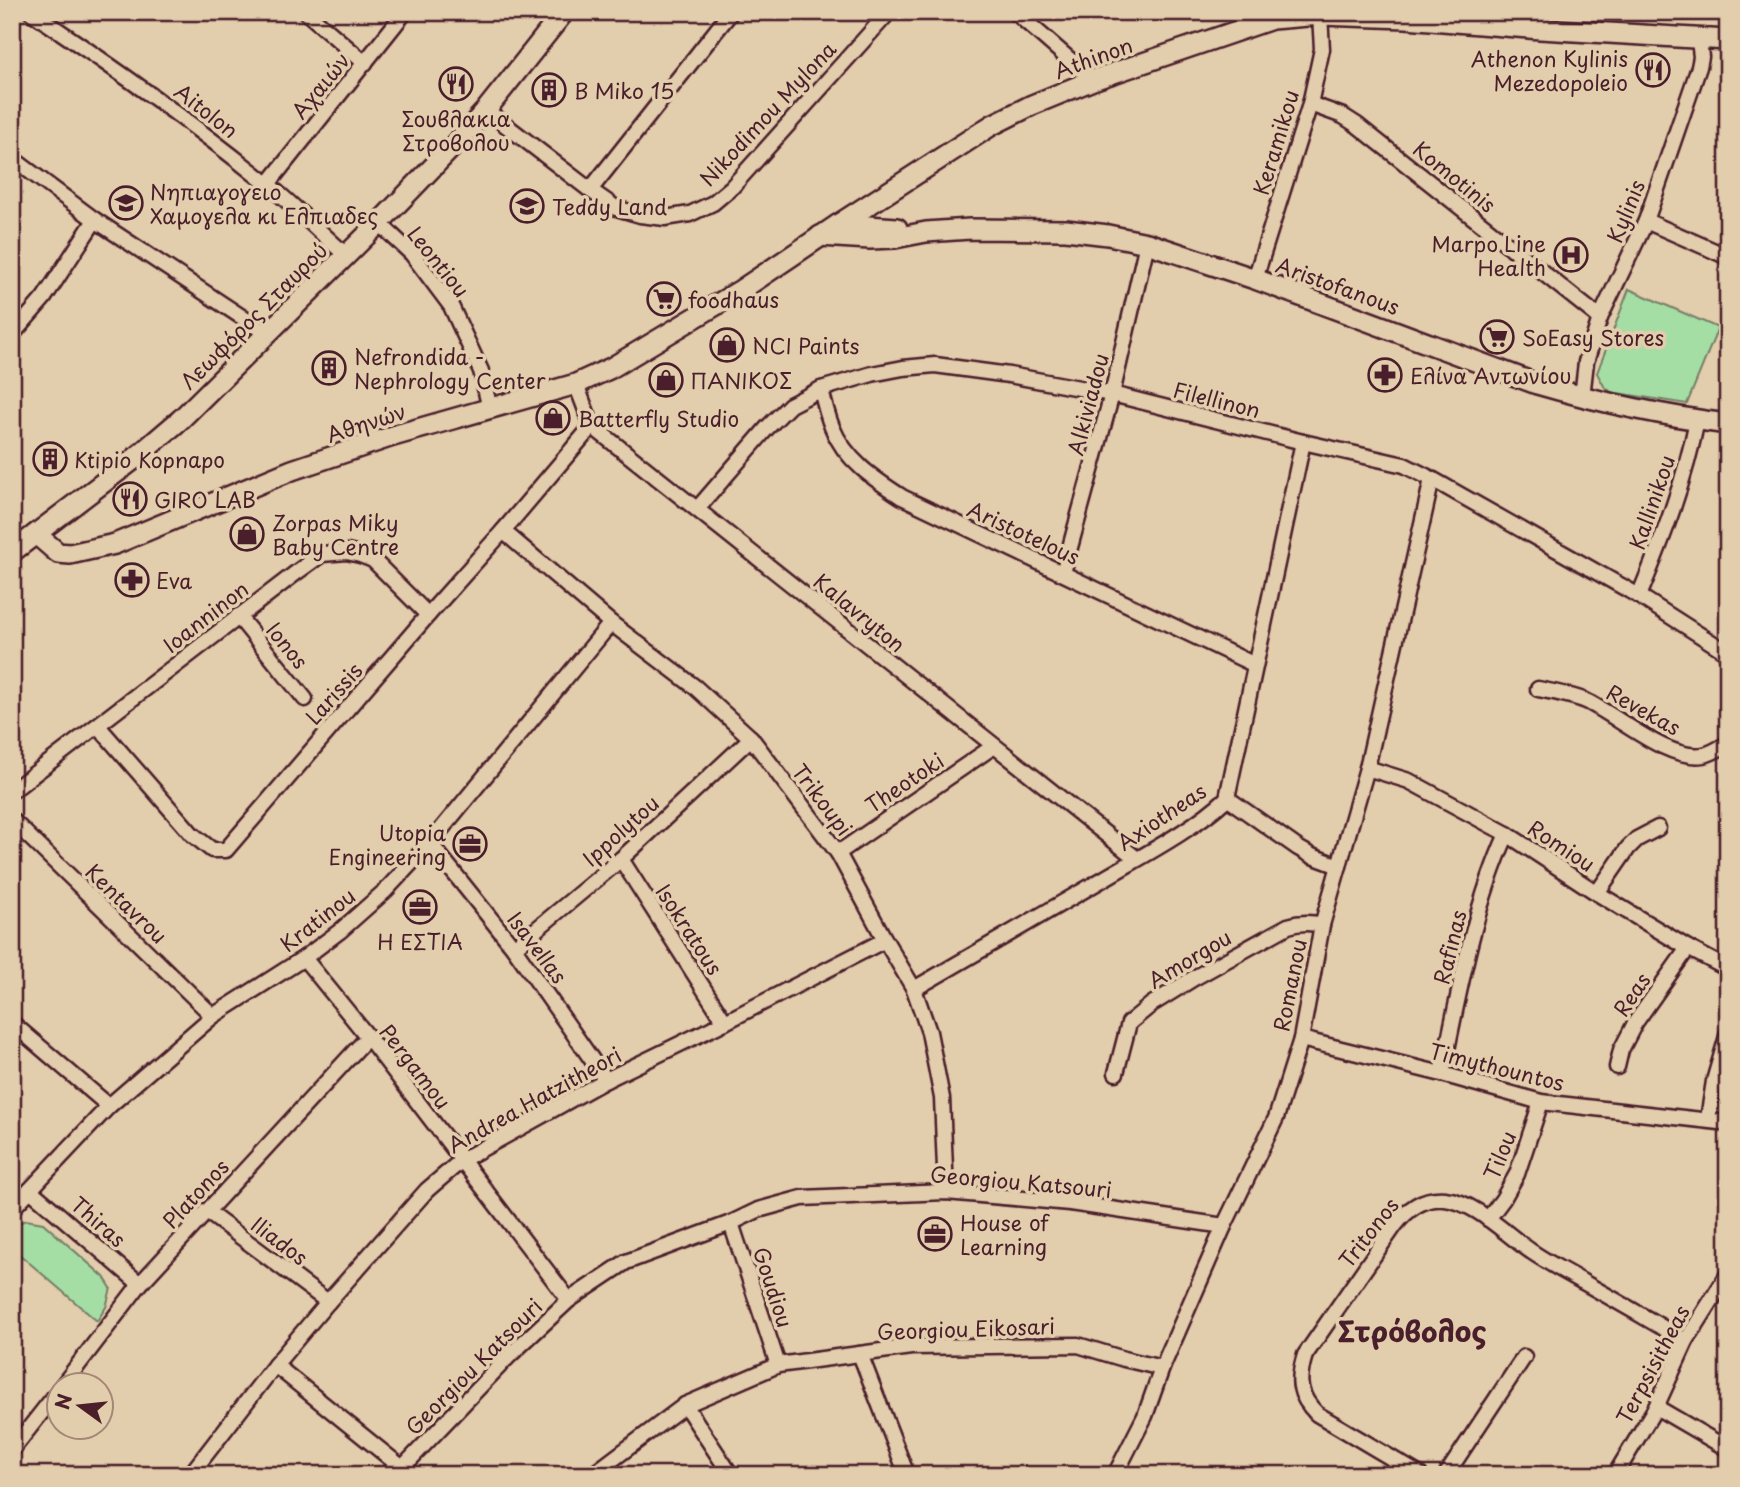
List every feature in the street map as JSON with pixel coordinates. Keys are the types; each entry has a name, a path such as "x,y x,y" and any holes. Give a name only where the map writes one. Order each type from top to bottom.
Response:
{"street":[{"name":"Aitolon","path":"31,12 166,104 268,184 345,255"},
{"path":"306,12 365,63"},
{"name":"Αχαιών","path":"268,184 405,12"},
{"name":"Λεωφόρος Σταυρού","path":"36,534 133,460 180,420 379,223 485,110 564,12"},
{"path":"590,190 731,12"},
{"name":"Nikodimou Mylona","path":"485,110 616,208 665,218 690,214 709,206 732,187 889,12"},
{"path":"1015,12 1093,80"},
{"name":"Keramikou","path":"1255,279 1310,103 1322,49 1320,15"},
{"name":"Athinon","path":"839,224 992,125 1032,105 1093,80 1271,16 1406,15 1539,21 1699,40 1728,40"},
{"name":"Kylinis","path":"1582,397 1586,362 1600,318 1646,221 1699,66 1699,40"},
{"name":"Komotinis","path":"1310,103 1343,116 1357,125 1600,318"},
{"path":"12,158 95,220 266,333"},
{"path":"12,335 44,298 95,220"},
{"path":"1646,221 1728,257"},
{"name":"Leontiou","path":"379,223 412,254 451,306 481,372 490,409"},
{"name":"Aristofanous","path":"839,224 926,232"},
{"name":"Αθηνών","path":"36,534 58,553 70,554 115,544 292,470 393,436 576,384 611,368 741,290 839,224"},
{"name":"Aristofanous","path":"820,236 870,239 970,229 1066,230 1147,243 1255,279 1536,384 1582,397 1728,424"},
{"name":"Alkiviadou","path":"1063,573 1112,394 1147,243"},
{"name":"Filellinon","path":"698,508 790,405 821,389 872,374 935,365 1009,375 1112,394 1404,466 1432,479 1639,596 1728,653"},
{"path":"576,384 592,426"},
{"name":"Aristotelous","path":"821,389 832,429 852,460 873,479 902,497 1255,665"},
{"name":"Kallinikou","path":"1639,596 1670,521 1690,455 1697,420"},
{"name":"Kalavryton","path":"592,426 1138,859"},
{"name":"Larissis","path":"98,726 192,834 212,850 226,850 592,426"},
{"name":"Axiotheas","path":"914,989 1138,859 1214,810 1227,797 1303,442"},
{"name":"Romanou","path":"1115,1475 1145,1416 1162,1368 1224,1226 1276,1118 1301,1039 1322,925 1367,768 1432,479"},
{"name":"Trikoupi","path":"503,531 611,623 695,687 751,738 838,853 914,989 929,1032 942,1098 946,1192"},
{"path":"12,552 36,534"},
{"name":"Ioanninon","path":"12,791 238,616 323,554 347,552 373,560 428,615"},
{"name":"Ionos","path":"238,616 305,699"},
{"name":"Kratinou","path":"12,1209 109,1106 213,1016 304,958 340,931 385,891 430,843 611,623"},
{"name":"Revekas","path":"1538,689 1585,701 1662,746 1684,754 1715,752 1728,743"},
{"name":"Ippolytou","path":"514,948 621,859 751,738"},
{"name":"Theotoki","path":"838,853 994,746"},
{"name":"Romiou","path":"1367,768 1409,781 1507,834 1597,893 1728,969"},
{"path":"1227,797 1298,848 1339,866"},
{"name":"Kentavrou","path":"12,820 213,1016"},
{"path":"1597,893 1628,848 1637,839 1658,828"},
{"name":"Rafinas","path":"1442,1074 1468,951 1495,862 1507,834"},
{"name":"Isavellas","path":"430,843 514,948 606,1080"},
{"name":"Isokratous","path":"621,859 725,1022"},
{"name":"Amorgou","path":"1116,1073 1129,1023 1152,1004 1288,926 1299,922 1322,925"},
{"name":"Andrea Hatzitheori","path":"190,1475 275,1365 328,1302 427,1190 462,1160 606,1080 885,940"},
{"name":"Reas","path":"1617,1067 1621,1050 1636,1023 1688,948"},
{"name":"Pergamou","path":"304,958 368,1037 569,1300"},
{"path":"12,1023 109,1106"},
{"path":"1708,1119 1714,1081 1728,1034"},
{"name":"Platonos","path":"73,1372 140,1284 368,1037"},
{"name":"Timythountos","path":"1301,1039 1541,1102 1728,1123"},
{"name":"Tilou","path":"1488,1219 1517,1174 1541,1102"},
{"name":"Thiras","path":"30,1190 140,1284"},
{"name":"Georgiou Katsouri","path":"406,1471 509,1356 569,1300 625,1262 731,1223 758,1210 802,1198 946,1192 1070,1203 1224,1226"},
{"name":"Tritonos","path":"1420,1475 1317,1414 1309,1406 1299,1380 1305,1355 1395,1225 1414,1206 1429,1200 1444,1199 1463,1204 1488,1219 1531,1252 1686,1341"},
{"name":"Iliados","path":"206,1211 328,1302"},
{"name":"Goudiou","path":"731,1223 778,1365"},
{"name":"Terpsisitheas","path":"1615,1475 1656,1407 1686,1341 1728,1274"},
{"name":"Georgiou Eikosari","path":"592,1475 685,1405 778,1365 911,1347 1078,1345 1162,1368"},
{"path":"860,1354 907,1475"},
{"path":"1446,1475 1524,1357"},
{"path":"275,1365 406,1471"},
{"path":"685,1405 731,1475"},
{"name":"Platonos","path":"12,1450 46,1406"},
{"path":"1656,1407 1728,1449"}],"green space":[{"path":"1629,289 1718,328 1687,404 1611,392 1597,373"},
{"path":"26,1220 43,1223 104,1277 111,1288 106,1307 97,1321 12,1248 12,1226"}],"place":[{"name":"Athenon Kylinis Mezedopoleio","path":"1653,70"},
{"name":"Σουβλακια Στροβολου","path":"456,84"},
{"name":"B Miko 15","path":"549,90"},
{"name":"Νηπιαγογειο Χαμογελα κι Ελπιαδες","path":"126,203"},
{"name":"Teddy Land","path":"527,206"},
{"name":"Marpo Line Health","path":"1571,255"},
{"name":"foodhaus","path":"664,299"},
{"name":"SoEasy Stores","path":"1497,337"},
{"name":"NCI Paints","path":"727,345"},
{"name":"Nefrondida - Nephrology Center","path":"329,368"},
{"name":"Ελίνα Αντωνίου","path":"1385,375"},
{"name":"ΠΑΝΙΚΟΣ","path":"666,380"},
{"name":"Batterfly Studio","path":"553,418"},
{"name":"Ktipio Kopnapo","path":"50,459"},
{"name":"GIRO LAB","path":"130,499"},
{"name":"Zorpas Miky Baby Centre","path":"247,534"},
{"name":"Eva","path":"132,580"},
{"name":"Utopia Engineering","path":"470,844"},
{"name":"Η ΕΣΤΙΑ","path":"420,907"},
{"name":"House of Learning","path":"935,1234"}],"district":[{"name":"Στρόβολος","path":"1412,1330"}]}
